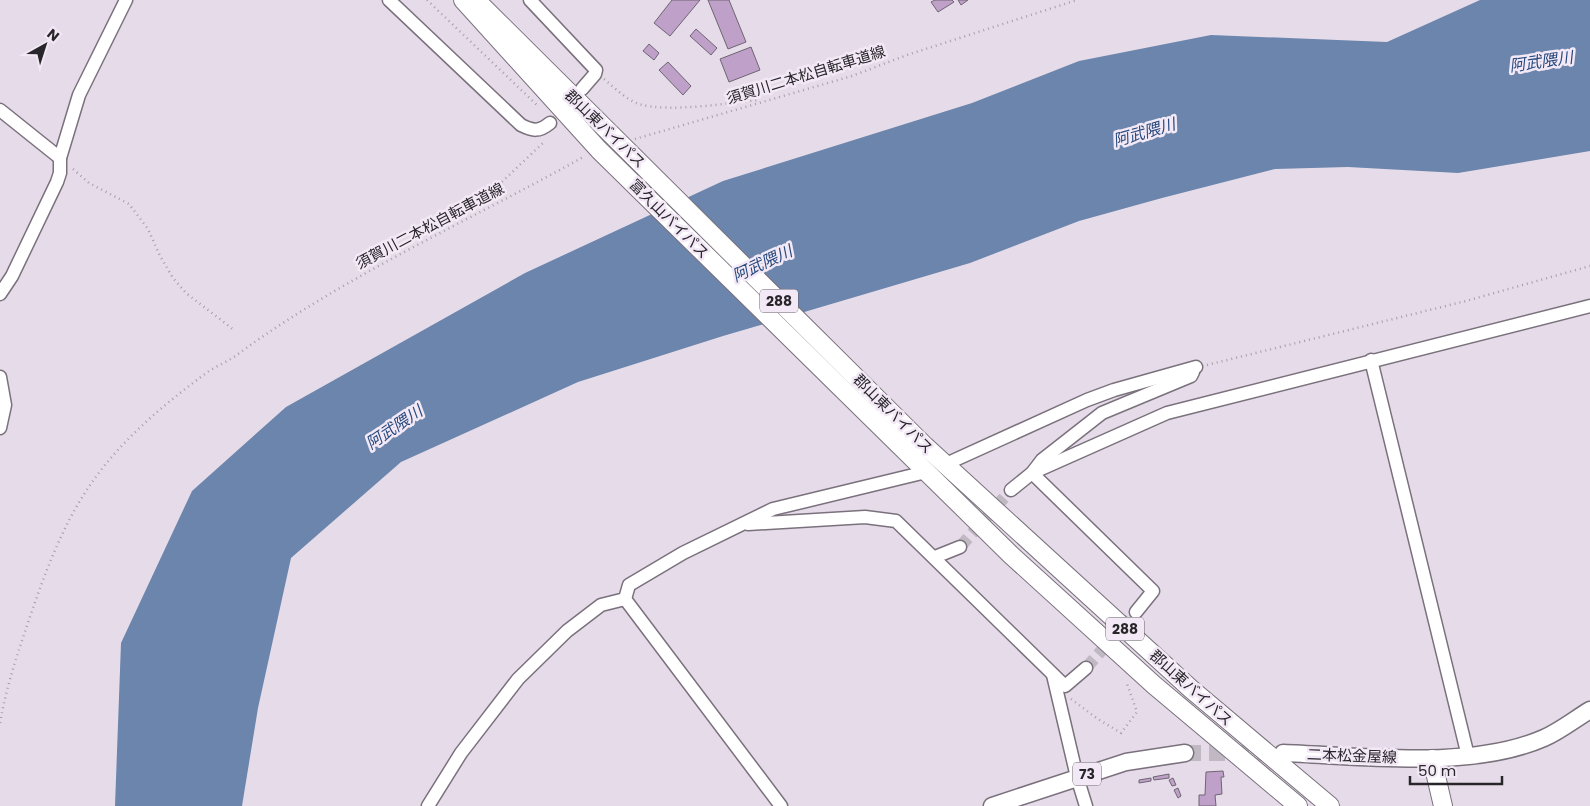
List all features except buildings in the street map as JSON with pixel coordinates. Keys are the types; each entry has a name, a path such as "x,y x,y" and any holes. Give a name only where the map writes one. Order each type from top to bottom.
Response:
{"highway":[{"name":"富久山バイパス","path":"463,0 613,164 926,472"},
{"name":"郡山東バイパス","path":"476,0 633,148 926,446 1191,689 1330,806"},
{"name":"郡山東バイパス","path":"926,472 1011,555 1099,636 1212,736 1298,806"},
{"path":"1432,759 1443,806"}],"main road":[{"name":"二本松金屋線","path":"1283,753 1432,759 1468,756 1544,738 1590,710"},
{"name":"73","path":"992,806 1126,762 1185,753"}],"street":[{"path":"0,294 12,276 57,182 60,173 60,158 79,95 126,0"},
{"path":"389,0 521,125 532,131 549,129"},
{"path":"530,0 596,70 595,74 582,89"},
{"path":"0,110 60,158"},
{"path":"1032,473 1167,413 1590,306"},
{"path":"1371,360 1468,756"},
{"path":"946,464 1087,400 1114,390 1196,368"},
{"path":"1011,490 1032,473 1042,460 1102,413 1191,376 1196,368"},
{"path":"0,377 5,405 0,428"},
{"path":"782,806 626,599 629,585 683,553 773,510 926,472"},
{"path":"1032,473 1153,591 1136,612"},
{"path":"741,525 865,517 896,521 1065,686 1086,668"},
{"path":"935,557 960,547"},
{"path":"428,806 461,753 518,679 567,631 601,605 626,599"},
{"path":"1052,673 1076,777 1086,806"}],"path":[{"path":"427,0 539,107"},
{"name":"須賀川二本松自転車道線","path":"633,148 766,100 852,76 907,55 1077,0"},
{"path":"600,77 627,98 640,104 663,108 766,100"},
{"path":"427,238 447,219 487,196 549,129"},
{"path":"580,148 592,160"},
{"name":"須賀川二本松自転車道線","path":"0,723 16,655 52,554 81,498 136,429 206,373 237,355 259,337 334,290 427,238 528,188 587,155"},
{"path":"60,158 89,182 129,204 148,229 160,256 173,278 186,293 234,330"},
{"path":"1196,368 1466,301 1590,266"},
{"path":"1065,686 1067,696 1098,719 1122,733 1137,712 1124,676"}],"water":[{"name":"阿武隈川","path":"1480,0 1590,0 1590,151 1458,173 1348,167 1275,169 1079,221 970,263 723,336 578,382 401,462 291,558 258,708 242,806 115,806 121,643 192,491 286,407 525,273 723,181 972,103 1079,61 1211,35 1387,42"}],"tunnel":[{"path":"960,547 1011,490"},
{"path":"1086,668 1136,612"},
{"path":"1185,753 1276,753"}]}
